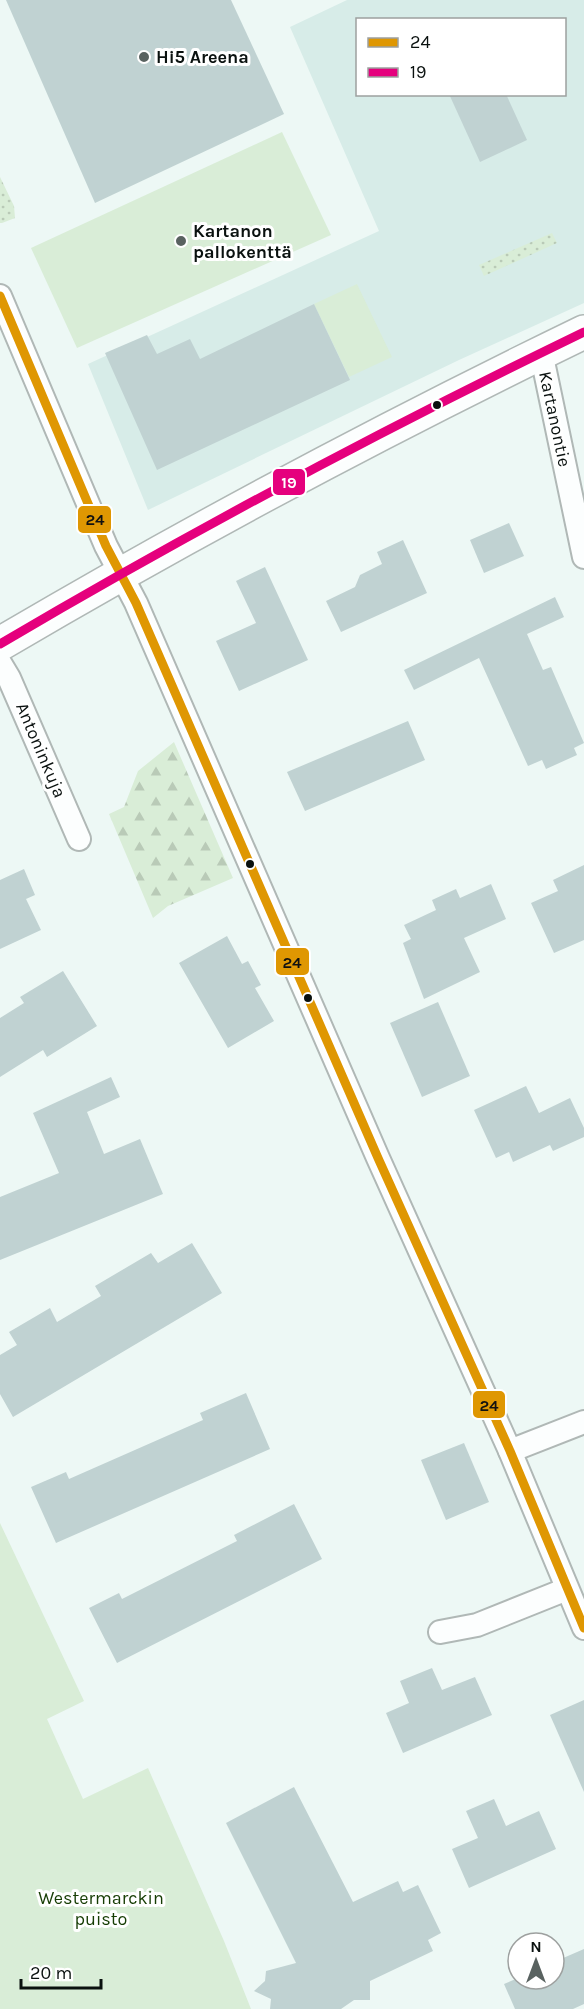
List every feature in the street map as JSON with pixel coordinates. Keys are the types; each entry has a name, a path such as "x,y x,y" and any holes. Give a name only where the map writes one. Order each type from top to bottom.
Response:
{"street":[{"path":"0,296 120,573 198,743 378,1158 510,1451 584,1628"},
{"path":"0,644 120,573 541,352 584,332"},
{"name":"Kartanontie","path":"541,352 584,557"},
{"name":"Antoninkuja","path":"0,663 9,678 79,839"},
{"path":"510,1451 584,1422"},
{"path":"440,1632 485,1622 567,1589"}],"shaded area":[{"path":"347,0 584,0 584,303 459,360 148,510 88,364 379,231 290,27"}],"green space":[{"name":"Kartanon pallokenttä","path":"282,132 331,235 77,348 31,248"},
{"path":"0,177 14,206 15,218 2,223 0,223"},
{"path":"552,233 557,243 484,276 479,265"},
{"path":"357,284 392,357 349,377 314,304"},
{"path":"174,742 233,878 168,906 153,918 109,814 124,807 138,771"},
{"name":"Westermarckin puisto","path":"0,1523 84,1701 47,1719 83,1799 148,1768 224,1941 251,2009 0,2009"}],"building":[{"name":"Hi5 Areena","path":"6,0 231,0 284,114 95,203"},
{"path":"450,96 507,96 527,140 480,162"},
{"path":"314,304 350,380 157,470 105,353 147,335 157,354 190,339 200,359"},
{"path":"509,523 524,556 484,573 470,540"},
{"path":"403,540 427,593 341,632 326,601 355,587 360,575 382,564 377,552"},
{"path":"265,567 308,660 239,691 216,641 256,623 236,581"},
{"path":"555,597 564,617 527,634 543,670 551,667 584,743 574,748 577,755 546,769 542,760 528,766 479,658 414,690 404,670"},
{"path":"408,721 425,760 305,811 287,772"},
{"path":"584,865 584,940 554,953 531,903 558,891 553,880"},
{"path":"24,869 35,895 26,899 41,930 0,949 0,880"},
{"path":"491,884 506,919 464,938 480,972 424,999 403,943 411,939 404,925 436,910 432,900 456,889 460,898"},
{"path":"227,936 242,964 248,961 261,985 255,988 274,1021 228,1048 179,963"},
{"path":"63,971 97,1026 47,1057 43,1050 0,1077 0,1018 24,1003 20,997"},
{"path":"438,1002 470,1076 422,1097 390,1023"},
{"path":"111,1077 120,1097 87,1112 104,1154 140,1139 163,1194 0,1260 0,1197 59,1173 33,1113"},
{"path":"526,1086 539,1113 570,1098 584,1128 584,1137 553,1151 550,1145 513,1162 509,1152 496,1158 474,1110"},
{"path":"192,1243 222,1293 13,1417 0,1394 0,1355 17,1345 9,1332 50,1308 57,1322 101,1296 95,1286 151,1253 158,1263"},
{"path":"246,1393 270,1449 56,1543 31,1487 66,1472 69,1479 203,1420 200,1413"},
{"path":"464,1443 489,1502 446,1520 421,1460"},
{"path":"294,1504 322,1559 117,1663 89,1608 119,1593 122,1599 237,1541 234,1535"},
{"path":"432,1668 442,1690 475,1677 492,1715 403,1753 386,1713 409,1703 400,1681"},
{"path":"584,1700 584,1792 550,1715"},
{"path":"294,1787 353,1902 398,1881 403,1892 418,1885 441,1933 428,1940 433,1951 370,1981 370,2000 354,2000 341,2009 270,2009 271,1999 254,1991 265,1981 266,1971 296,1963 226,1823"},
{"path":"494,1799 506,1826 539,1811 556,1849 469,1888 452,1849 478,1838 466,1811"},
{"path":"584,1949 584,2004 573,2009 515,2009 507,1991 566,1991 566,1957"}],"transit line":[{"name":"24","path":"0,296 106,546 136,603 378,1158 510,1451 584,1628"},
{"name":"19","path":"0,644 289,482 584,332"}],"place":[{"name":"Hi5 Areena","path":"144,57"},
{"name":"Kartanon pallokenttä","path":"181,241"}]}
